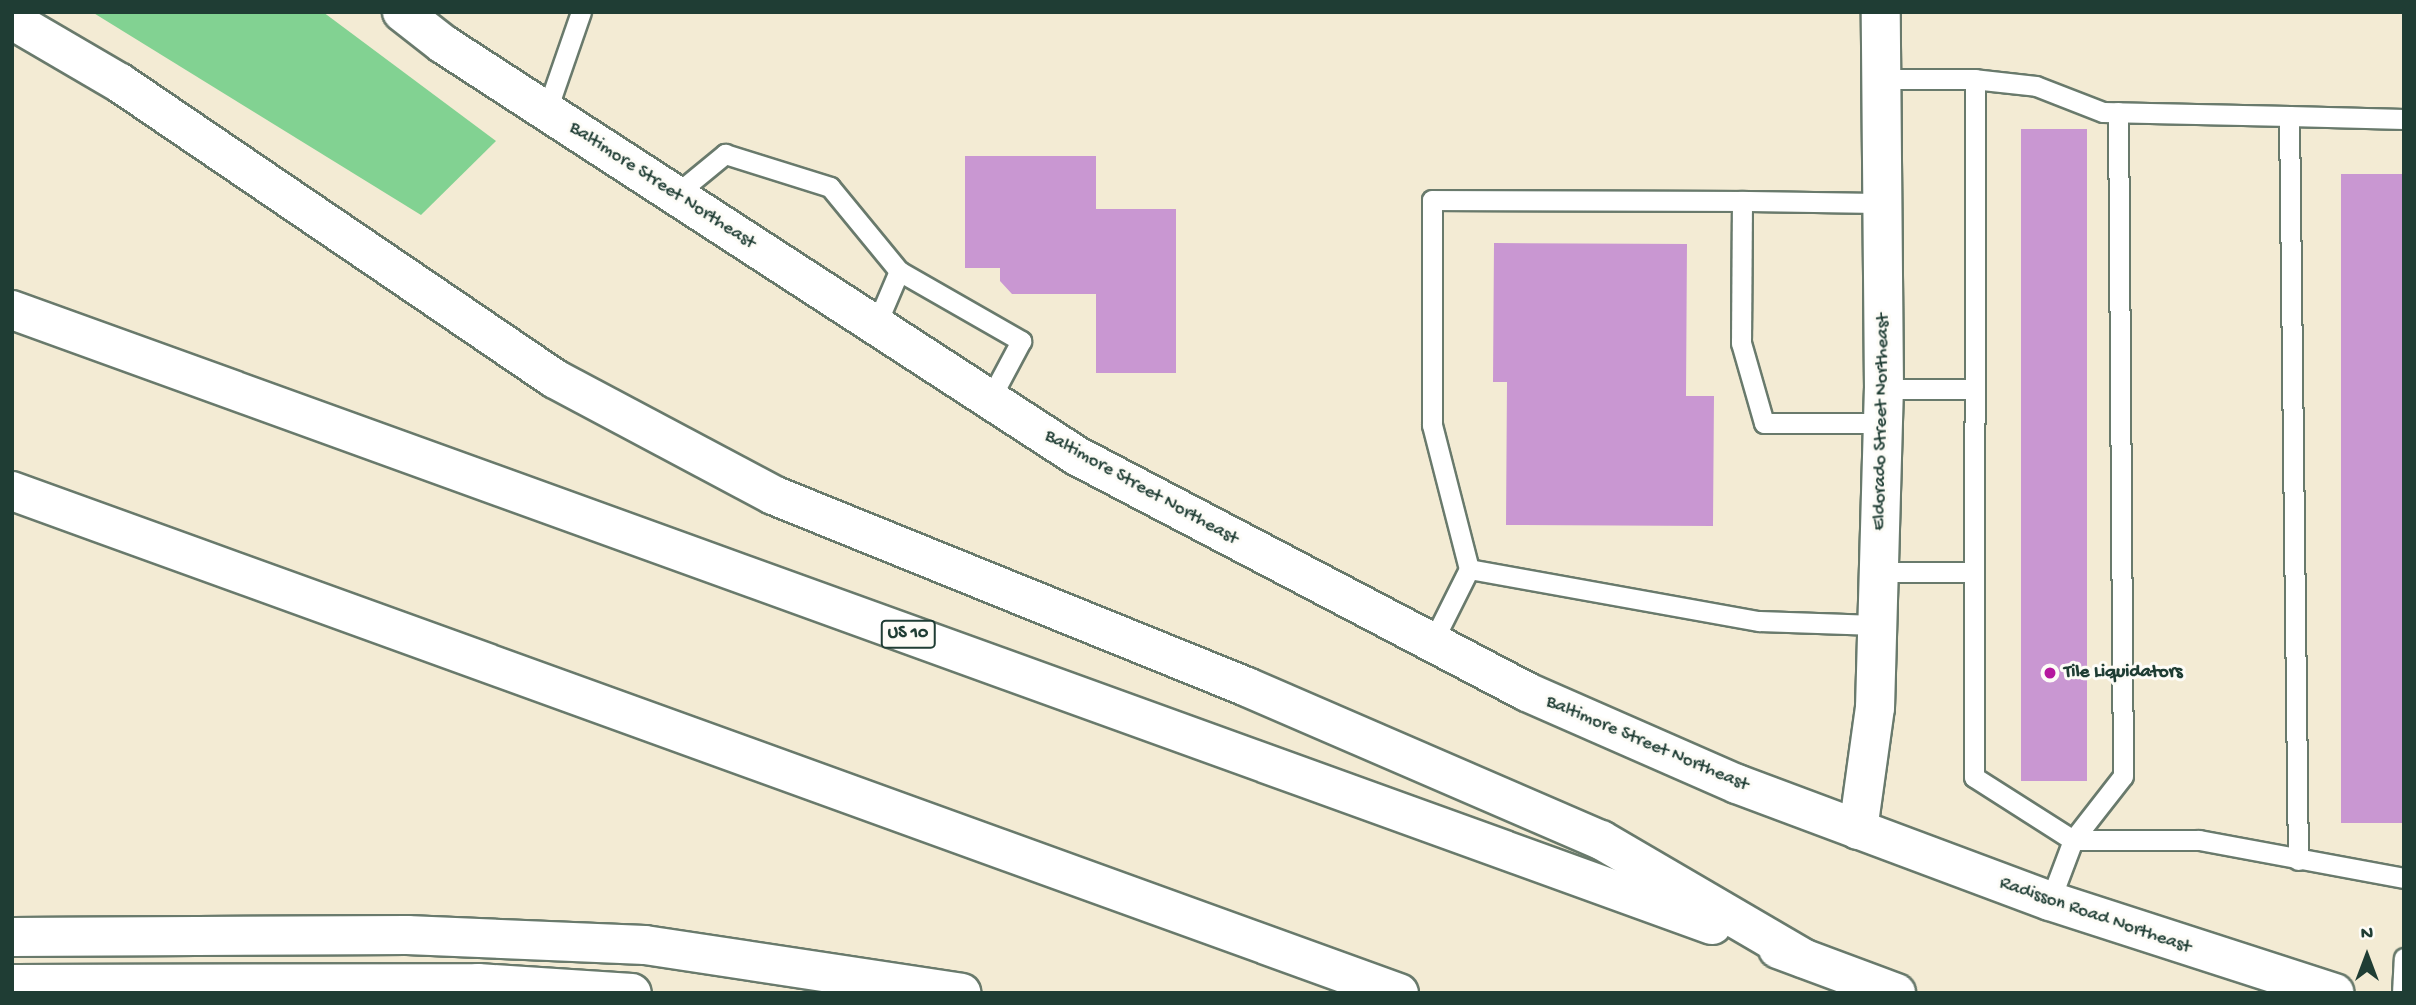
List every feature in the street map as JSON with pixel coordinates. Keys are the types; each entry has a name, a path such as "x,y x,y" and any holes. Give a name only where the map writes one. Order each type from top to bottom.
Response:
{"main road":[{"name":"Baltimore Street Northeast","path":"402,12 676,195 1077,456 1527,692 1737,784 1858,830"},
{"name":"Eldorado Street Northeast","path":"1858,830 1875,708 1884,406 1885,203 1881,12"},
{"path":"12,20 120,83 555,379 773,495 1247,687 1601,840 1802,958"},
{"name":"US 10","path":"12,310 1896,993"},
{"path":"12,491 1399,993"},
{"name":"Radisson Road Northeast","path":"1858,830 2050,901 2335,993"},
{"path":"12,937 407,935 645,945 961,993"},
{"path":"12,984 478,983 632,993"}],"lane":[{"path":"547,110 581,12"},
{"path":"1884,79 1975,79 2036,86 2102,111 2404,119"},
{"path":"1975,79 1974,777 2073,840 2199,840 2404,878"},
{"path":"2050,901 2073,840 2123,776 2118,112"},
{"path":"2289,116 2298,860"},
{"path":"676,195 726,154 830,187 899,271 1021,341 990,399"},
{"path":"1432,643 1469,569 1433,425 1432,200 1885,203"},
{"path":"1742,201 1741,343 1764,422 1884,406 1974,389"},
{"path":"876,325 899,271"},
{"path":"1469,569 1759,621 1877,625"},
{"path":"1878,572 1974,572"},
{"path":"2402,993 2404,958"}],"green space":[{"path":"92,12 323,12 496,141 421,215"}],"building":[{"path":"2021,129 2087,129 2087,781 2021,781"},
{"path":"965,156 1096,156 1096,209 1176,209 1176,373 1096,373 1096,294 1012,294 1000,281 1000,268 965,268"},
{"path":"2341,174 2404,174 2404,823 2341,823"},
{"path":"1494,243 1687,244 1686,396 1714,396 1713,526 1506,525 1507,382 1493,382"}],"place":[{"name":"Tile Liquidators","path":"2050,673"}]}
